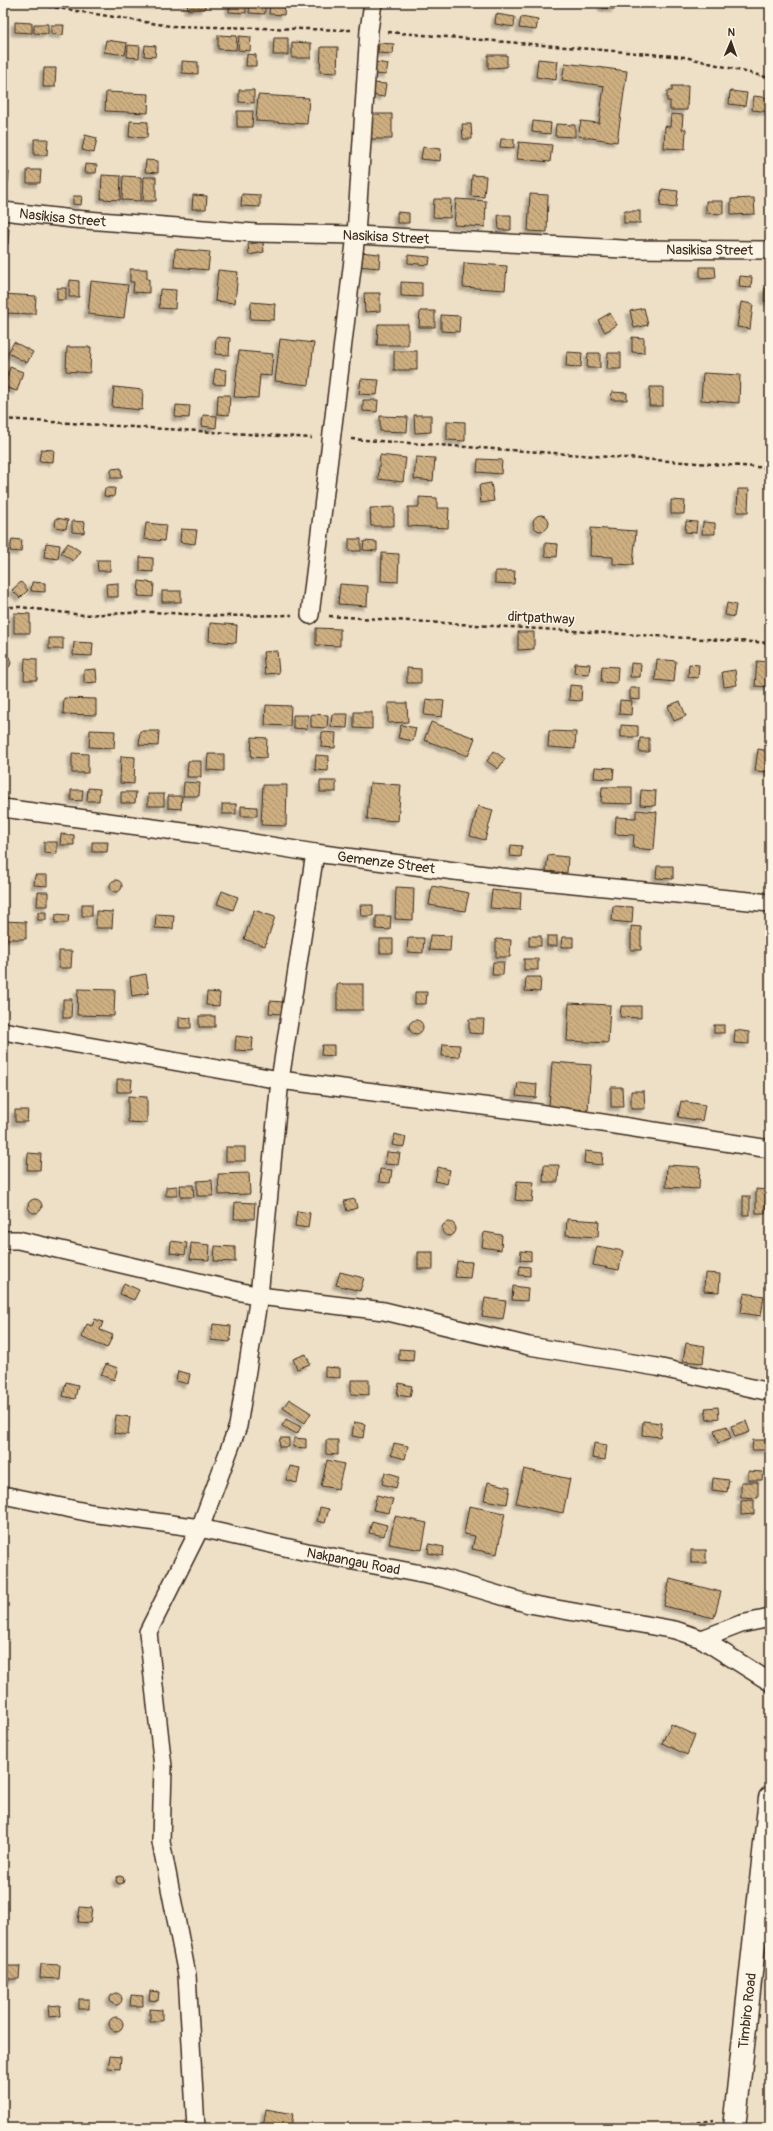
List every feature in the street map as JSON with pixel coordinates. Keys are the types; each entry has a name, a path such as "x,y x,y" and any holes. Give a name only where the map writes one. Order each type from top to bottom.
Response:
{"street":[{"path":"310,615 356,235 369,30 373,3"},
{"name":"Nasikisa Street","path":"3,211 73,219 256,233 356,235 623,249 770,250"},
{"name":"Gemenze Street","path":"3,808 198,834 315,853 501,877 770,904"},
{"path":"196,2128 188,1975 161,1842 163,1767 148,1632 200,1528 238,1426 260,1296 280,1080 315,853"},
{"path":"3,1031 280,1080 538,1113 770,1149"},
{"path":"3,1240 18,1240 260,1296 384,1311 529,1346 657,1367 770,1392"},
{"name":"Nakpangau Road","path":"3,1494 91,1514 200,1528 306,1552 442,1578 528,1604 675,1630 702,1639 770,1682"},
{"path":"702,1639 740,1624 770,1618"},
{"name":"Timbiro Road","path":"734,2123 770,1798"}],"path":[{"path":"27,3 170,26 369,30 685,57 770,78"},
{"path":"3,419 305,438 332,438 770,468"},
{"name":"dirtpathway","path":"3,607 20,607 83,616 152,612 219,616 310,615 770,643"},
{"path":"664,2128 734,2123"}],"building":[{"path":"119,3 156,3 156,5"},
{"path":"187,3 205,3 205,9 188,10"},
{"path":"230,3 246,3 246,13 229,12"},
{"path":"250,3 265,3 265,14 249,13"},
{"path":"270,3 285,3 284,15 269,14"},
{"path":"602,3 615,3 615,9 602,8"},
{"path":"496,14 515,17 514,27 495,24"},
{"path":"521,17 538,20 536,30 519,28"},
{"path":"15,22 32,23 32,33 15,32"},
{"path":"34,24 48,24 48,34 34,33"},
{"path":"51,25 64,25 63,35 51,34"},
{"path":"218,35 237,36 236,50 218,49"},
{"path":"239,36 251,37 250,51 238,50"},
{"path":"274,38 288,38 288,55 273,55"},
{"path":"106,40 127,43 125,55 104,52"},
{"path":"292,42 311,43 311,58 292,58"},
{"path":"379,43 394,44 393,54 378,53"},
{"path":"128,45 140,46 139,58 127,57"},
{"path":"145,45 156,46 155,57 144,56"},
{"path":"321,47 338,47 337,73 320,72"},
{"path":"247,54 256,55 256,66 246,66"},
{"path":"488,55 507,55 507,67 488,68"},
{"path":"538,59 558,61 556,80 536,77"},
{"path":"182,61 198,62 198,74 182,73"},
{"path":"376,62 388,64 386,75 374,74"},
{"path":"565,63 627,71 617,142 578,136 581,121 599,123 604,86 562,80"},
{"path":"44,68 56,68 55,87 43,87"},
{"path":"373,83 386,84 384,97 372,95"},
{"path":"672,86 688,86 687,110 670,110 670,101 667,101 667,91 672,91"},
{"path":"239,90 254,90 254,103 239,102"},
{"path":"730,91 747,93 745,106 729,104"},
{"path":"106,92 149,94 148,113 105,111"},
{"path":"258,95 309,98 307,124 256,121"},
{"path":"754,96 770,98 770,112 752,110"},
{"path":"237,111 253,111 252,127 237,127"},
{"path":"371,114 392,114 392,139 370,139"},
{"path":"671,114 683,115 682,129 686,129 685,149 664,148 665,126 670,127"},
{"path":"130,121 148,122 147,138 129,137"},
{"path":"533,121 551,123 550,134 532,132"},
{"path":"462,124 471,124 472,139 463,139"},
{"path":"556,124 575,125 575,137 555,136"},
{"path":"85,135 97,138 94,153 82,150"},
{"path":"34,139 48,139 47,155 34,155"},
{"path":"501,139 514,139 514,148 500,147"},
{"path":"519,142 552,145 550,162 517,159"},
{"path":"423,147 441,149 440,161 421,159"},
{"path":"146,160 158,161 158,173 145,172"},
{"path":"85,164 97,165 96,173 84,173"},
{"path":"27,170 41,170 40,183 27,183"},
{"path":"3,172 9,172 8,183 3,183"},
{"path":"102,175 121,176 120,200 101,199"},
{"path":"472,175 486,176 484,197 471,196"},
{"path":"123,176 141,177 141,201 122,200"},
{"path":"144,177 156,177 156,201 143,201"},
{"path":"662,189 678,191 676,208 660,206"},
{"path":"242,194 260,195 260,207 241,206"},
{"path":"530,194 548,195 547,232 528,231"},
{"path":"193,195 207,196 206,209 192,209"},
{"path":"73,196 82,196 81,205 73,204"},
{"path":"754,198 755,214 731,215 731,199"},
{"path":"434,199 451,199 450,218 433,217"},
{"path":"456,199 486,201 485,227 454,225"},
{"path":"706,201 723,201 723,214 706,213"},
{"path":"624,211 640,211 640,223 624,223"},
{"path":"397,212 409,213 409,223 397,223"},
{"path":"498,215 511,215 511,230 499,230"},
{"path":"3,229 9,229 8,244 3,243"},
{"path":"263,242 264,252 249,255 248,244"},
{"path":"175,249 210,252 208,270 174,267"},
{"path":"359,252 380,254 379,268 358,266"},
{"path":"408,255 430,257 429,265 408,263"},
{"path":"464,263 507,266 505,290 463,287"},
{"path":"700,267 715,267 716,278 700,279"},
{"path":"130,269 147,269 149,293 133,292 134,282 130,282"},
{"path":"218,270 238,272 235,303 215,301"},
{"path":"740,276 752,277 751,288 739,287"},
{"path":"70,280 79,281 79,297 69,297"},
{"path":"91,281 128,285 124,318 88,314"},
{"path":"401,282 422,283 422,297 401,296"},
{"path":"57,288 66,288 66,300 57,300"},
{"path":"765,288 770,288 770,301 764,301"},
{"path":"160,289 176,290 175,309 159,308"},
{"path":"364,293 380,293 380,311 365,312"},
{"path":"3,294 36,296 35,314 3,313"},
{"path":"251,302 275,304 274,320 250,319"},
{"path":"741,302 753,304 750,329 737,327"},
{"path":"644,308 648,325 634,328 630,311"},
{"path":"420,311 435,311 435,327 419,327"},
{"path":"610,313 617,325 605,332 598,320"},
{"path":"441,315 460,316 459,332 441,331"},
{"path":"378,324 408,324 408,345 377,345"},
{"path":"216,337 230,338 229,355 215,354"},
{"path":"632,337 644,338 644,353 632,352"},
{"path":"280,339 314,343 309,385 275,381"},
{"path":"14,342 33,352 27,363 8,353"},
{"path":"67,347 91,347 90,373 66,371"},
{"path":"239,351 273,354 271,376 260,375 258,398 234,397"},
{"path":"394,351 417,351 417,370 394,370"},
{"path":"567,352 582,353 581,367 566,366"},
{"path":"588,353 600,353 600,368 587,368"},
{"path":"608,353 621,353 621,369 607,369"},
{"path":"10,367 23,372 17,391 4,387"},
{"path":"215,369 226,370 225,385 213,384"},
{"path":"703,373 740,375 739,403 701,400"},
{"path":"361,379 379,380 377,395 359,394"},
{"path":"114,387 143,390 142,410 112,407"},
{"path":"650,387 663,387 663,406 649,406"},
{"path":"612,392 627,393 627,400 611,400"},
{"path":"218,395 230,395 229,415 217,414"},
{"path":"363,400 378,400 377,412 363,411"},
{"path":"176,405 190,406 189,418 175,417"},
{"path":"203,415 217,416 216,428 202,426"},
{"path":"414,415 431,415 431,432 415,433"},
{"path":"380,416 408,417 407,432 380,431"},
{"path":"447,421 465,422 465,441 447,440"},
{"path":"41,449 54,450 53,462 39,461"},
{"path":"380,455 406,458 403,482 378,479"},
{"path":"416,457 435,458 433,481 414,479"},
{"path":"478,459 502,460 501,474 477,472"},
{"path":"121,468 122,478 111,478 111,469"},
{"path":"491,483 494,501 481,503 479,485"},
{"path":"105,488 115,488 114,497 104,496"},
{"path":"738,489 749,489 748,512 737,512"},
{"path":"419,497 437,498 437,508 449,508 448,528 408,526 408,507 419,507"},
{"path":"671,500 685,501 684,514 671,514"},
{"path":"394,507 394,526 371,526 370,508"},
{"path":"541,515 548,520 549,523 544,530 541,531 534,526 533,523 538,516"},
{"path":"56,518 68,520 66,529 55,527"},
{"path":"72,521 85,522 84,533 72,532"},
{"path":"686,521 697,522 696,533 685,532"},
{"path":"703,522 715,523 715,534 702,534"},
{"path":"146,523 166,525 164,541 144,539"},
{"path":"591,528 636,531 633,565 613,564 613,557 590,556"},
{"path":"181,529 197,530 195,544 180,542"},
{"path":"12,539 22,540 21,552 10,551"},
{"path":"349,539 361,539 361,551 349,551"},
{"path":"364,541 377,542 377,551 363,550"},
{"path":"46,543 60,545 58,559 44,557"},
{"path":"68,543 80,551 73,561 61,553"},
{"path":"545,543 558,544 557,557 545,556"},
{"path":"382,553 399,554 398,582 381,581"},
{"path":"140,557 153,558 153,572 140,571"},
{"path":"97,560 110,560 110,571 98,571"},
{"path":"495,571 515,571 514,584 495,583"},
{"path":"139,581 154,583 153,597 138,596"},
{"path":"21,582 28,590 20,598 12,590"},
{"path":"32,582 45,583 45,592 31,591"},
{"path":"118,583 118,597 107,597 106,584"},
{"path":"340,584 368,586 367,606 338,604"},
{"path":"162,591 181,591 181,602 162,602"},
{"path":"727,603 736,605 734,617 725,615"},
{"path":"14,613 30,614 30,633 14,633"},
{"path":"210,623 237,625 236,643 209,641"},
{"path":"316,628 340,629 340,646 316,645"},
{"path":"518,632 534,632 534,649 518,650"},
{"path":"49,638 63,638 63,649 49,649"},
{"path":"74,642 93,643 92,656 73,655"},
{"path":"277,651 279,673 265,674 263,652"},
{"path":"3,655 9,657 11,662 10,666 3,671"},
{"path":"25,658 37,659 37,680 24,680"},
{"path":"657,659 676,661 674,682 655,680"},
{"path":"757,661 770,662 770,687 755,686"},
{"path":"575,663 590,664 589,674 574,673"},
{"path":"631,663 641,664 640,677 630,677"},
{"path":"689,664 699,665 698,678 688,677"},
{"path":"602,666 618,667 617,683 601,682"},
{"path":"407,668 421,669 421,683 407,683"},
{"path":"96,669 97,682 84,683 84,670"},
{"path":"735,670 737,685 724,687 722,672"},
{"path":"570,685 582,686 581,701 569,700"},
{"path":"630,688 640,688 640,700 630,699"},
{"path":"64,698 96,699 96,715 63,714"},
{"path":"426,699 444,701 442,717 424,715"},
{"path":"620,700 632,701 631,715 619,714"},
{"path":"680,701 686,716 674,721 668,706"},
{"path":"388,703 407,703 408,722 388,723"},
{"path":"266,705 291,706 290,726 265,725"},
{"path":"354,712 372,712 372,729 354,728"},
{"path":"311,714 328,715 327,728 311,727"},
{"path":"332,714 348,714 347,728 331,727"},
{"path":"293,715 308,715 307,729 293,728"},
{"path":"431,722 475,738 468,756 424,740"},
{"path":"401,725 416,728 413,741 398,738"},
{"path":"621,725 638,726 638,737 621,737"},
{"path":"90,730 115,731 114,748 89,747"},
{"path":"140,731 159,731 158,746 139,745"},
{"path":"549,731 576,732 575,749 548,747"},
{"path":"322,732 336,733 335,748 321,747"},
{"path":"252,737 267,738 266,758 251,757"},
{"path":"640,738 649,738 649,752 639,752"},
{"path":"758,749 770,751 770,772 755,771"},
{"path":"494,751 505,759 498,769 487,761"},
{"path":"72,753 88,754 88,773 72,773"},
{"path":"208,754 224,754 224,771 207,770"},
{"path":"316,755 329,756 328,771 315,770"},
{"path":"121,756 135,757 134,784 120,783"},
{"path":"188,761 201,761 201,777 187,777"},
{"path":"595,767 614,768 613,779 594,778"},
{"path":"320,781 336,781 336,792 320,792"},
{"path":"184,782 200,783 199,796 183,796"},
{"path":"370,783 401,785 398,821 367,819"},
{"path":"263,785 287,785 286,826 261,825"},
{"path":"602,787 632,787 632,804 601,803"},
{"path":"88,788 100,789 99,801 87,801"},
{"path":"71,790 83,790 82,801 71,800"},
{"path":"641,790 656,791 655,806 640,805"},
{"path":"121,792 136,792 135,803 121,803"},
{"path":"148,794 164,794 164,806 148,806"},
{"path":"168,796 182,796 181,809 168,808"},
{"path":"222,804 236,804 236,814 222,814"},
{"path":"241,806 257,807 257,816 241,816"},
{"path":"478,806 493,810 485,840 470,836"},
{"path":"636,810 657,812 654,850 633,848 634,835 615,834 616,817 636,818"},
{"path":"61,834 74,835 74,845 60,845"},
{"path":"44,842 57,842 57,854 44,853"},
{"path":"92,842 108,842 107,852 92,852"},
{"path":"511,845 522,846 521,857 510,856"},
{"path":"548,855 568,857 567,873 546,871"},
{"path":"657,866 673,866 673,879 656,878"},
{"path":"35,875 47,875 47,886 34,885"},
{"path":"114,880 118,880 122,886 118,892 114,892 110,888 110,884"},
{"path":"432,886 469,893 465,911 429,905"},
{"path":"396,887 414,888 413,920 395,919"},
{"path":"492,890 521,893 520,910 490,908"},
{"path":"222,891 238,897 233,910 217,904"},
{"path":"38,892 48,892 48,906 37,906"},
{"path":"82,904 92,904 92,916 82,916"},
{"path":"360,905 373,905 373,916 361,916"},
{"path":"613,906 633,907 632,923 612,921"},
{"path":"254,910 275,917 265,946 244,939"},
{"path":"96,911 113,912 112,928 96,928"},
{"path":"38,912 46,912 46,920 38,920"},
{"path":"56,914 69,915 68,923 55,923"},
{"path":"156,914 174,915 173,929 155,928"},
{"path":"376,916 391,916 390,930 376,929"},
{"path":"3,921 26,922 26,939 3,939"},
{"path":"631,926 641,927 641,950 631,950"},
{"path":"430,935 451,936 450,951 429,950"},
{"path":"529,936 541,936 541,946 529,946"},
{"path":"547,936 557,936 557,946 547,946"},
{"path":"562,937 573,937 573,947 561,947"},
{"path":"408,938 424,938 423,953 407,952"},
{"path":"380,939 393,939 393,953 380,953"},
{"path":"496,939 511,940 510,957 496,957"},
{"path":"59,951 72,951 71,968 59,968"},
{"path":"524,959 538,959 538,970 524,970"},
{"path":"493,962 504,962 503,975 492,975"},
{"path":"146,974 149,993 132,996 130,977"},
{"path":"526,977 541,977 540,992 525,991"},
{"path":"337,984 363,984 363,1010 337,1010"},
{"path":"78,989 115,990 114,1016 77,1015"},
{"path":"207,992 220,993 219,1006 206,1005"},
{"path":"415,992 427,992 426,1004 415,1004"},
{"path":"63,999 72,999 71,1018 63,1018"},
{"path":"270,1001 283,1002 282,1014 269,1013"},
{"path":"569,1003 610,1005 608,1043 567,1041"},
{"path":"621,1006 641,1006 641,1018 620,1017"},
{"path":"199,1016 215,1016 215,1027 199,1027"},
{"path":"179,1017 191,1018 191,1028 179,1028"},
{"path":"469,1019 484,1019 483,1034 469,1033"},
{"path":"416,1020 421,1022 423,1027 421,1032 416,1034 411,1032 409,1027 411,1022"},
{"path":"714,1025 724,1025 724,1033 714,1033"},
{"path":"735,1030 749,1032 749,1044 734,1043"},
{"path":"236,1036 253,1038 252,1051 235,1050"},
{"path":"443,1044 460,1045 459,1057 442,1056"},
{"path":"322,1045 334,1045 334,1056 321,1055"},
{"path":"552,1062 591,1065 588,1110 549,1107"},
{"path":"117,1079 132,1079 131,1092 117,1092"},
{"path":"518,1082 537,1084 536,1098 516,1096"},
{"path":"611,1087 622,1087 623,1107 611,1107"},
{"path":"631,1091 644,1091 645,1109 631,1109"},
{"path":"128,1096 147,1097 147,1123 128,1122"},
{"path":"681,1101 705,1105 702,1121 678,1117"},
{"path":"15,1110 28,1110 27,1122 15,1122"},
{"path":"3,1130 5,1130 5,1141 3,1141"},
{"path":"395,1134 406,1137 404,1147 392,1145"},
{"path":"226,1147 245,1147 245,1161 226,1161"},
{"path":"585,1151 603,1153 602,1165 584,1163"},
{"path":"387,1152 400,1153 398,1165 385,1164"},
{"path":"28,1153 41,1154 40,1170 27,1170"},
{"path":"544,1165 559,1165 558,1182 543,1182"},
{"path":"667,1165 700,1167 699,1189 666,1187"},
{"path":"438,1167 450,1170 447,1184 435,1181"},
{"path":"380,1169 392,1170 390,1183 379,1182"},
{"path":"249,1173 250,1194 219,1195 218,1174"},
{"path":"212,1180 213,1196 197,1196 197,1181"},
{"path":"517,1181 534,1182 532,1202 515,1200"},
{"path":"180,1185 193,1185 194,1197 181,1197"},
{"path":"177,1186 177,1196 166,1196 166,1187"},
{"path":"756,1189 766,1190 765,1213 756,1213"},
{"path":"743,1196 750,1196 750,1215 743,1215"},
{"path":"32,1199 38,1199 42,1203 42,1209 38,1213 32,1213 28,1209 28,1203"},
{"path":"355,1199 357,1208 347,1211 344,1201"},
{"path":"235,1202 255,1203 254,1219 234,1219"},
{"path":"297,1211 310,1213 308,1228 295,1226"},
{"path":"567,1219 599,1221 598,1237 566,1235"},
{"path":"449,1222 454,1224 456,1229 454,1234 449,1236 444,1234 442,1229 444,1224"},
{"path":"484,1232 502,1235 501,1250 482,1247"},
{"path":"171,1241 187,1243 185,1255 170,1253"},
{"path":"191,1243 210,1245 209,1260 190,1259"},
{"path":"215,1246 235,1247 235,1262 214,1261"},
{"path":"597,1246 623,1251 619,1270 593,1265"},
{"path":"521,1251 531,1252 531,1261 520,1260"},
{"path":"418,1252 433,1252 433,1269 418,1269"},
{"path":"457,1261 472,1262 470,1278 455,1277"},
{"path":"520,1266 530,1267 530,1276 519,1275"},
{"path":"340,1272 364,1278 360,1291 336,1285"},
{"path":"705,1273 720,1274 719,1292 704,1291"},
{"path":"124,1283 139,1290 134,1300 120,1294"},
{"path":"513,1286 528,1288 527,1301 512,1300"},
{"path":"744,1293 764,1296 761,1316 741,1313"},
{"path":"485,1298 506,1301 503,1319 482,1316"},
{"path":"95,1319 103,1322 100,1330 113,1335 107,1348 81,1337 87,1324 92,1326"},
{"path":"213,1324 231,1326 230,1342 211,1340"},
{"path":"686,1343 705,1346 703,1363 683,1361"},
{"path":"399,1349 414,1350 413,1361 399,1360"},
{"path":"306,1354 310,1364 297,1369 293,1359"},
{"path":"106,1364 118,1368 114,1380 101,1375"},
{"path":"325,1367 340,1368 340,1378 325,1377"},
{"path":"178,1371 190,1374 188,1384 176,1381"},
{"path":"351,1380 369,1380 369,1395 351,1394"},
{"path":"66,1382 78,1385 75,1399 63,1396"},
{"path":"399,1383 412,1386 410,1397 397,1395"},
{"path":"289,1399 311,1413 305,1423 283,1408"},
{"path":"718,1407 719,1418 707,1420 705,1408"},
{"path":"116,1415 130,1417 128,1435 114,1433"},
{"path":"286,1419 301,1427 297,1434 282,1426"},
{"path":"643,1421 662,1423 660,1437 642,1435"},
{"path":"746,1421 750,1432 735,1437 731,1426"},
{"path":"354,1422 365,1424 363,1438 352,1436"},
{"path":"727,1426 731,1439 718,1443 714,1430"},
{"path":"280,1438 289,1438 289,1447 279,1447"},
{"path":"294,1438 306,1439 306,1448 293,1447"},
{"path":"326,1440 338,1440 338,1455 326,1454"},
{"path":"753,1440 768,1440 767,1450 752,1450"},
{"path":"394,1443 408,1446 405,1459 391,1455"},
{"path":"594,1443 607,1445 605,1460 592,1458"},
{"path":"327,1460 344,1464 338,1489 321,1486"},
{"path":"290,1466 300,1468 297,1483 286,1480"},
{"path":"524,1469 570,1479 563,1513 516,1503"},
{"path":"748,1471 763,1472 762,1480 748,1480"},
{"path":"385,1472 399,1476 396,1488 382,1484"},
{"path":"713,1478 729,1480 727,1492 712,1490"},
{"path":"488,1482 510,1487 507,1504 484,1500"},
{"path":"741,1482 758,1482 758,1498 741,1497"},
{"path":"377,1495 393,1499 389,1513 373,1510"},
{"path":"754,1500 754,1514 741,1515 741,1501"},
{"path":"469,1506 505,1513 497,1554 472,1549 475,1536 464,1534"},
{"path":"320,1507 329,1509 325,1523 317,1521"},
{"path":"395,1516 427,1523 422,1550 389,1544"},
{"path":"372,1521 387,1525 384,1536 369,1533"},
{"path":"429,1544 444,1547 443,1556 428,1553"},
{"path":"691,1550 706,1550 706,1563 691,1563"},
{"path":"670,1579 721,1592 714,1618 664,1606"},
{"path":"671,1724 695,1735 687,1755 662,1743"},
{"path":"118,1876 122,1876 124,1880 122,1884 118,1884 116,1882 116,1878"},
{"path":"80,1907 92,1908 90,1923 78,1922"},
{"path":"41,1964 60,1965 59,1979 40,1978"},
{"path":"5,1966 20,1966 19,1979 5,1979"},
{"path":"150,1991 159,1992 158,2001 149,2000"},
{"path":"118,1993 121,1994 121,2004 114,2005 111,2004 110,1997 111,1994"},
{"path":"131,1995 143,1996 143,2006 130,2006"},
{"path":"79,1999 89,1999 89,2009 79,2009"},
{"path":"60,2005 61,2016 49,2017 48,2006"},
{"path":"150,2009 162,2010 162,2021 150,2021"},
{"path":"113,2017 119,2017 123,2021 123,2027 119,2031 113,2031 109,2027 109,2021"},
{"path":"110,2056 121,2057 120,2069 108,2068"},
{"path":"266,2109 293,2114 291,2128 263,2128"},
{"path":"85,2124 90,2124 94,2128 80,2128"}]}
